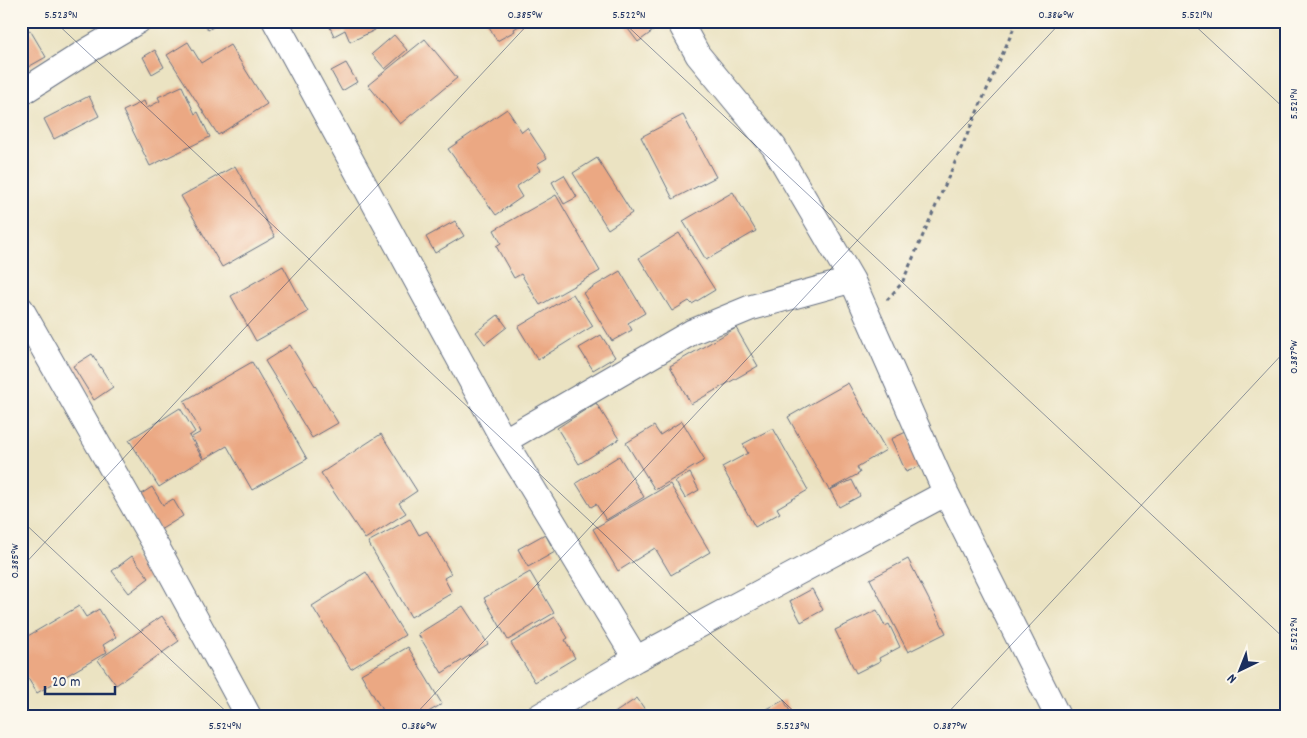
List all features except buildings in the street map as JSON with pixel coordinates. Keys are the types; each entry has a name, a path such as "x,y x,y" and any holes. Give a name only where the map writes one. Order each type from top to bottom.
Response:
{"street":[{"path":"21,94 87,51 138,21"},
{"path":"275,21 504,440 636,659"},
{"path":"679,21 698,54 774,148 852,280 946,493 1058,717"},
{"path":"504,440 692,332 750,308 852,280"},
{"path":"21,309 160,553 249,717"},
{"path":"538,717 636,659 946,493"}],"path":[{"path":"870,319 902,283 1018,21"}]}
